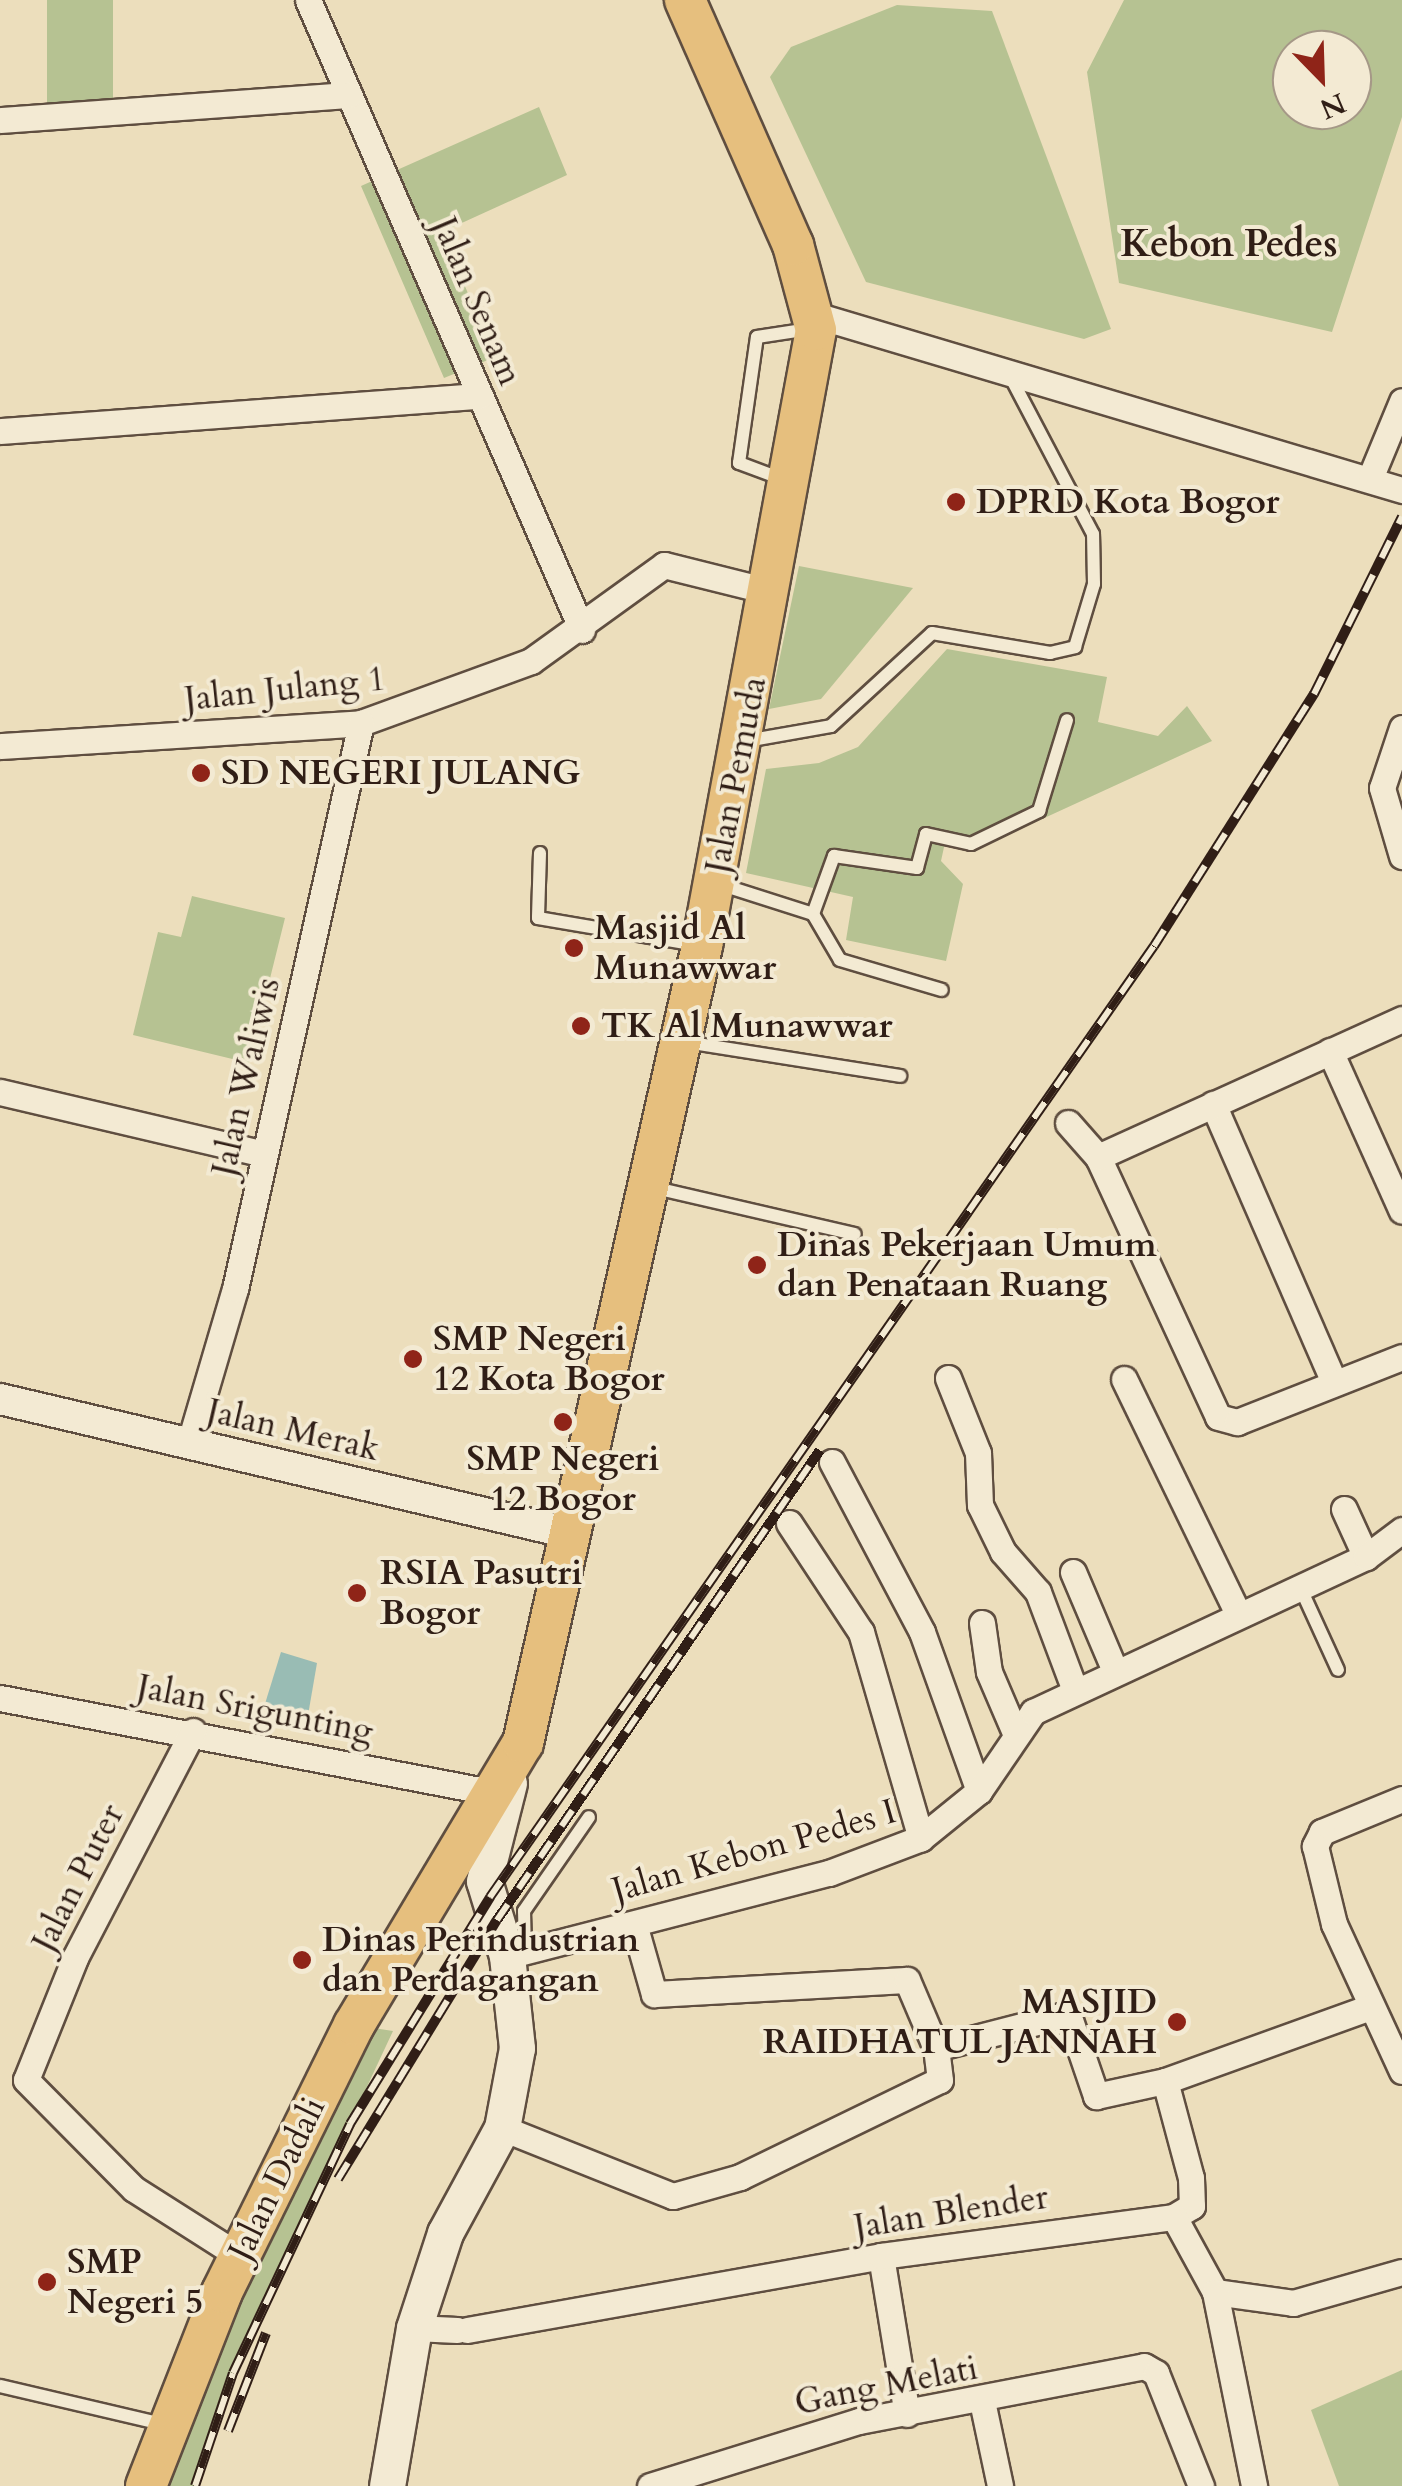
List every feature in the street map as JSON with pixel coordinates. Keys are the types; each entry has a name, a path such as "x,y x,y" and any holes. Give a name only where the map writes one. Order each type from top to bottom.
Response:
{"main road":[{"path":"685,0 816,322"},
{"name":"Jalan Pemuda","path":"496,1793 522,1743 702,946 772,592 816,322"},
{"path":"387,2486 414,2328 445,2233 502,2128 517,2048 516,1953 484,1882 522,1743"},
{"name":"Jalan Dadali","path":"146,2486 230,2250 435,1885 496,1793"},
{"path":"435,1885 452,1874 484,1882"}],"street":[{"name":"Jalan Senam","path":"308,0 582,630"},
{"path":"0,120 350,95"},
{"path":"816,322 1001,365 1372,476 1402,490"},
{"path":"0,431 480,396"},
{"path":"1372,476 1402,402"},
{"name":"Jalan Julang 1","path":"0,746 361,723 514,668 582,630 664,565 772,592"},
{"name":"Jalan Waliwis","path":"189,1444 264,1154 361,723"},
{"path":"1402,728 1382,788 1402,856"},
{"path":"1098,1157 1402,1019"},
{"path":"1330,1051 1402,1212"},
{"path":"0,1092 264,1154"},
{"path":"1212,1104 1334,1382"},
{"path":"1068,1123 1098,1157 1218,1417 1237,1422 1402,1357"},
{"path":"948,1378 978,1453 980,1505 1002,1552 1038,1592 1074,1688"},
{"path":"1124,1379 1238,1614"},
{"name":"Jalan Merak","path":"0,1400 570,1533"},
{"path":"832,1462 922,1632 978,1790"},
{"path":"1344,1509 1366,1556"},
{"path":"789,1523 861,1632 921,1838"},
{"name":"Jalan Kebon Pedes I","path":"516,1953 634,1924 921,1838 978,1790 1016,1735 1074,1688 1366,1556 1402,1530"},
{"path":"1073,1572 1115,1671"},
{"path":"982,1623 989,1672 1016,1735"},
{"name":"Jalan Srigunting","path":"0,1698 193,1731 496,1793"},
{"name":"Jalan Puter","path":"193,1731 75,1958 26,2080 121,2178 230,2250"},
{"path":"1402,1798 1322,1832 1315,1846 1334,1924 1402,2071"},
{"path":"502,2128 674,2196 740,2178 940,2080 936,2048 907,1980 654,1994 634,1924"},
{"path":"936,2048 1068,2014 1096,2096 1165,2081 1371,2007"},
{"path":"1165,2081 1191,2178 1192,2206 1174,2217 1215,2292 1254,2486"},
{"name":"Jalan Blender","path":"414,2328 462,2330 881,2256 1174,2217"},
{"path":"881,2256 907,2414"},
{"path":"1215,2292 1293,2303 1402,2272"},
{"name":"Gang Melati","path":"650,2486 768,2445 1144,2366 1156,2373 1201,2486"},
{"path":"982,2402 1000,2486"}],"lane":[{"path":"792,480 740,465 758,337 816,322"},
{"path":"744,741 831,726 932,633 1062,653 1082,636 1096,556 1089,522 1001,365"},
{"path":"813,914 834,856 917,868 926,834 972,844 1040,812 1067,720"},
{"path":"540,852 538,918 702,946"},
{"path":"715,883 813,914 840,960 942,990"},
{"path":"681,1042 900,1076"},
{"path":"648,1186 854,1234"},
{"path":"1300,1587 1338,1670"},
{"path":"516,1953 524,1911 589,1817"},
{"path":"0,2386 168,2426"}],"green space":[{"path":"47,0 113,0 113,113 47,113"},
{"path":"1124,0 1402,0 1402,117 1332,332 1119,283 1087,72"},
{"path":"897,5 992,11 1111,329 1084,339 866,282 770,77 791,47"},
{"path":"539,107 567,175 442,232 495,357 444,378 361,186"},
{"path":"799,566 913,588 821,699 769,709"},
{"path":"947,649 1107,677 1098,722 1158,736 1187,706 1212,741 979,848 946,838 941,861 963,884 946,961 846,940 853,897 746,873 766,769 819,763 858,747"},
{"path":"192,896 285,918 249,1063 133,1035 158,932 181,937"},
{"path":"354,2025 393,2031 233,2373 195,2486 147,2486"},
{"path":"1402,2370 1402,2486 1339,2486 1311,2410"}],"water":[{"path":"281,1652 317,1663 307,1721 264,1707"}],"railway":[{"path":"195,2486 233,2373 350,2124 490,1897 1154,946 1314,694 1402,517"},
{"path":"338,2179 497,1920 820,1450"},
{"path":"228,2431 266,2333"}],"place":[{"name":"DPRD Kota Bogor","path":"956,502"},
{"name":"SD NEGERI JULANG","path":"201,773"},
{"name":"Masjid Al Munawwar","path":"574,948"},
{"name":"TK Al Munawwar","path":"581,1026"},
{"name":"Dinas Pekerjaan Umum dan Penataan Ruang","path":"757,1265"},
{"name":"SMP Negeri 12 Kota Bogor","path":"413,1359"},
{"name":"SMP Negeri 12 Bogor","path":"563,1422"},
{"name":"RSIA Pasutri Bogor","path":"357,1593"},
{"name":"Dinas Perindustrian dan Perdagangan","path":"302,1960"},
{"name":"MASJID RAIDHATUL JANNAH","path":"1177,2022"},
{"name":"SMP Negeri 5","path":"47,2282"}],"district":[{"name":"Kebon Pedes","path":"1229,245"}]}
